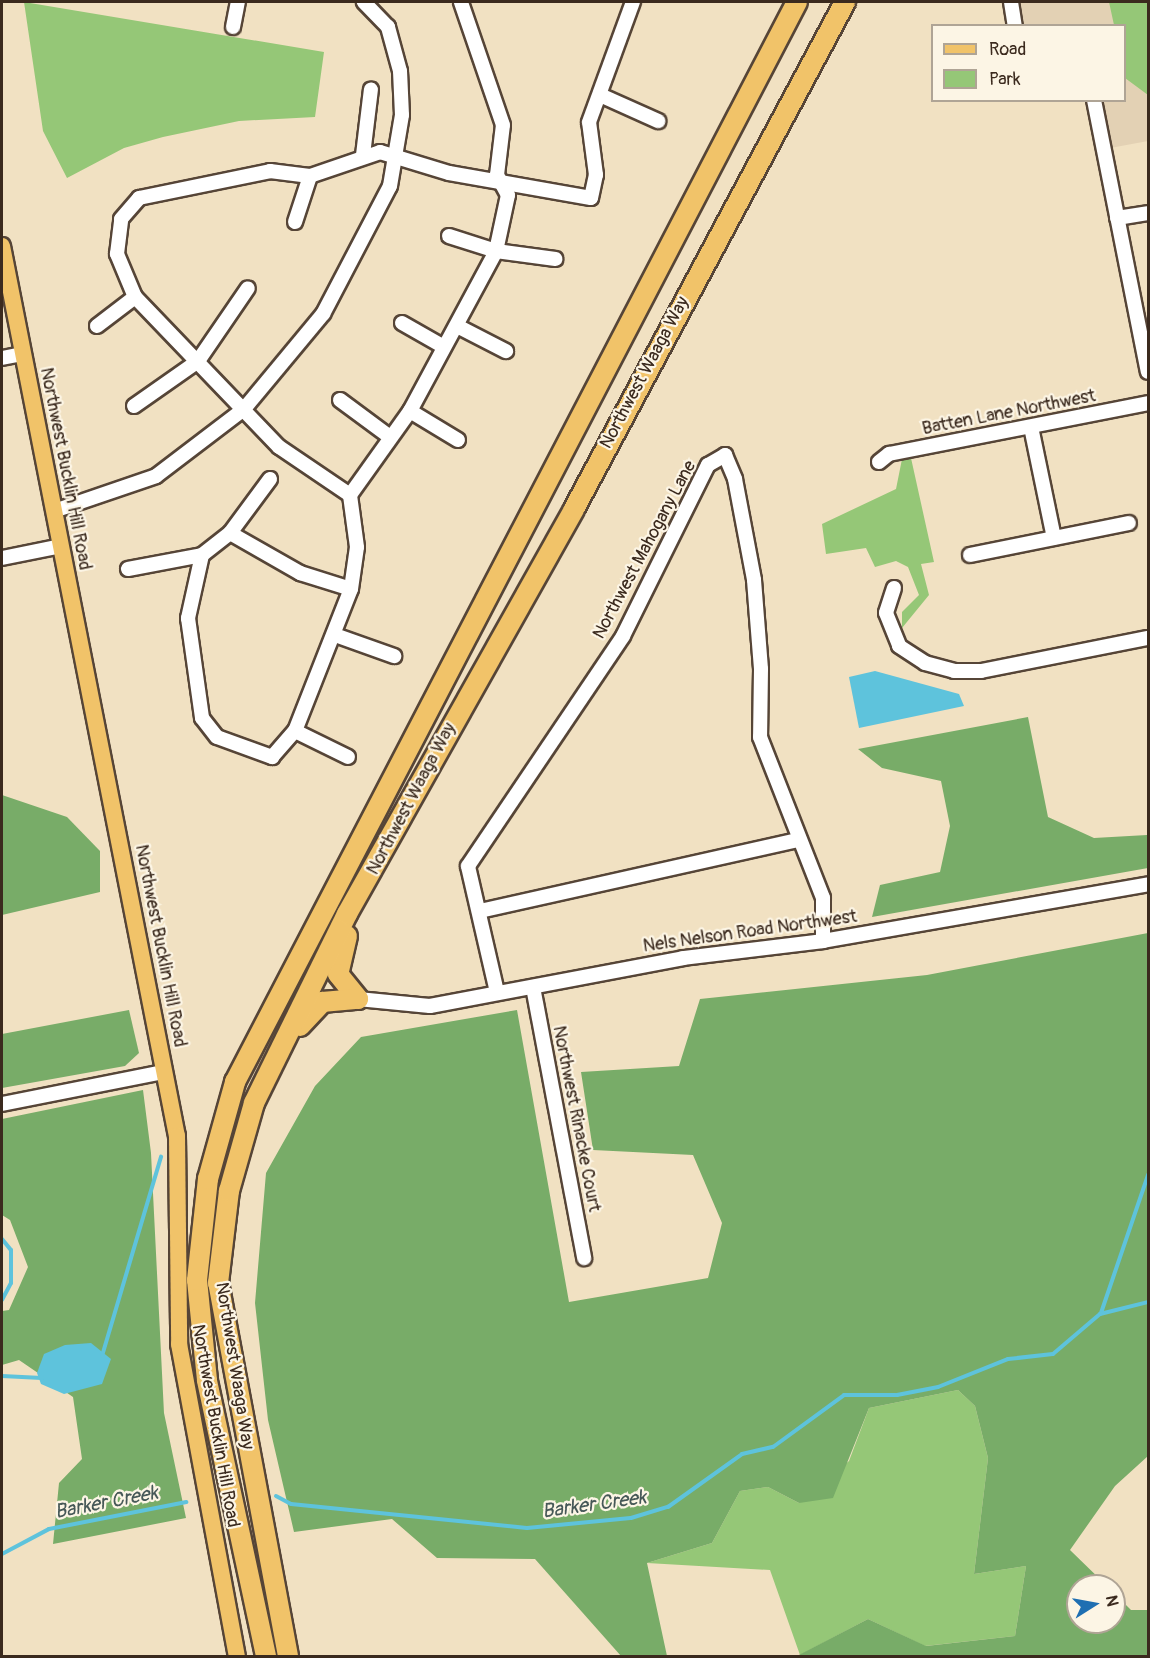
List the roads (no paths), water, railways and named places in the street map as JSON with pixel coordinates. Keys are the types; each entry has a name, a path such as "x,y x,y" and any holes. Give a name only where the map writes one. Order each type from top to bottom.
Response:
{"highway":[{"name":"Northwest Waaga Way","path":"266,1656 207,1380 197,1280 208,1179 235,1082 795,2"},
{"name":"Northwest Waaga Way","path":"288,1656 218,1283 229,1191 265,1075 373,871 845,2"},
{"path":"358,999 338,974 339,955 373,871"},
{"path":"265,1075 309,1011 336,998 358,999"}],"main road":[{"name":"Northwest Bucklin Hill Road","path":"2,246 180,1160 175,1274 182,1367 237,1656"}],"street":[{"path":"233,27 238,2"},
{"path":"54,512 156,476 244,409 322,314 390,186 396,156 400,71 387,27 364,2"},
{"path":"202,555 188,618 202,718 217,737 272,757 295,731 335,635 351,589 357,547 350,495 410,411 444,347 459,327 496,251 508,195 497,175 503,124 461,2"},
{"path":"350,495 279,447 135,297 117,254 117,237 121,219 139,198 270,171 310,176 363,155 396,156 503,184 591,198 596,175 589,122 633,2"},
{"path":"1011,2 1015,24"},
{"path":"363,155 371,89"},
{"path":"600,95 658,121"},
{"path":"1094,102 1149,372"},
{"path":"295,222 310,176"},
{"path":"1117,218 1149,213"},
{"path":"449,236 496,251 555,259"},
{"path":"134,406 198,361 248,288"},
{"path":"97,326 135,297"},
{"path":"402,323 444,347"},
{"path":"459,327 506,351"},
{"path":"2,358 22,354"},
{"path":"340,400 390,436"},
{"name":"Batten Lane Northwest","path":"879,462 890,454 1149,403"},
{"path":"410,411 459,440"},
{"path":"1031,427 1054,538"},
{"name":"Northwest Mahogany Lane","path":"480,911 468,866 623,636 708,465 725,455 735,480 754,580 760,737 798,840"},
{"path":"128,569 202,555 230,532 270,479"},
{"path":"970,555 1129,523"},
{"path":"230,532 300,573 351,589"},
{"path":"2,558 61,546"},
{"path":"894,588 885,613 899,646 925,663 954,671 981,671 1149,638"},
{"path":"335,635 394,656"},
{"path":"295,731 348,756"},
{"path":"497,992 480,911 798,840 823,898 823,941"},
{"name":"Nels Nelson Road Northwest","path":"358,999 409,1008 683,958 823,941 1149,884"},
{"name":"Northwest Rinacke Court","path":"533,987 584,1258"},
{"path":"2,1104 164,1072"}],"water":[{"path":"875,671 959,694 964,706 859,728 849,677"},
{"path":"91,1343 111,1359 102,1384 64,1394 41,1384 37,1373 44,1354 65,1345"}],"waterway":[{"path":"102,1356 161,1157"},
{"path":"1101,1313 1148,1175"},
{"path":"2,1239 11,1250 11,1283 2,1300"},
{"name":"Barker Creek","path":"276,1496 291,1504 527,1528 631,1518 668,1507 742,1454 773,1447 844,1395 897,1395 938,1387 1008,1359 1053,1354 1100,1314 1148,1302"},
{"path":"2,1376 42,1378"},
{"name":"Barker Creek","path":"2,1554 49,1529 186,1502"}]}
